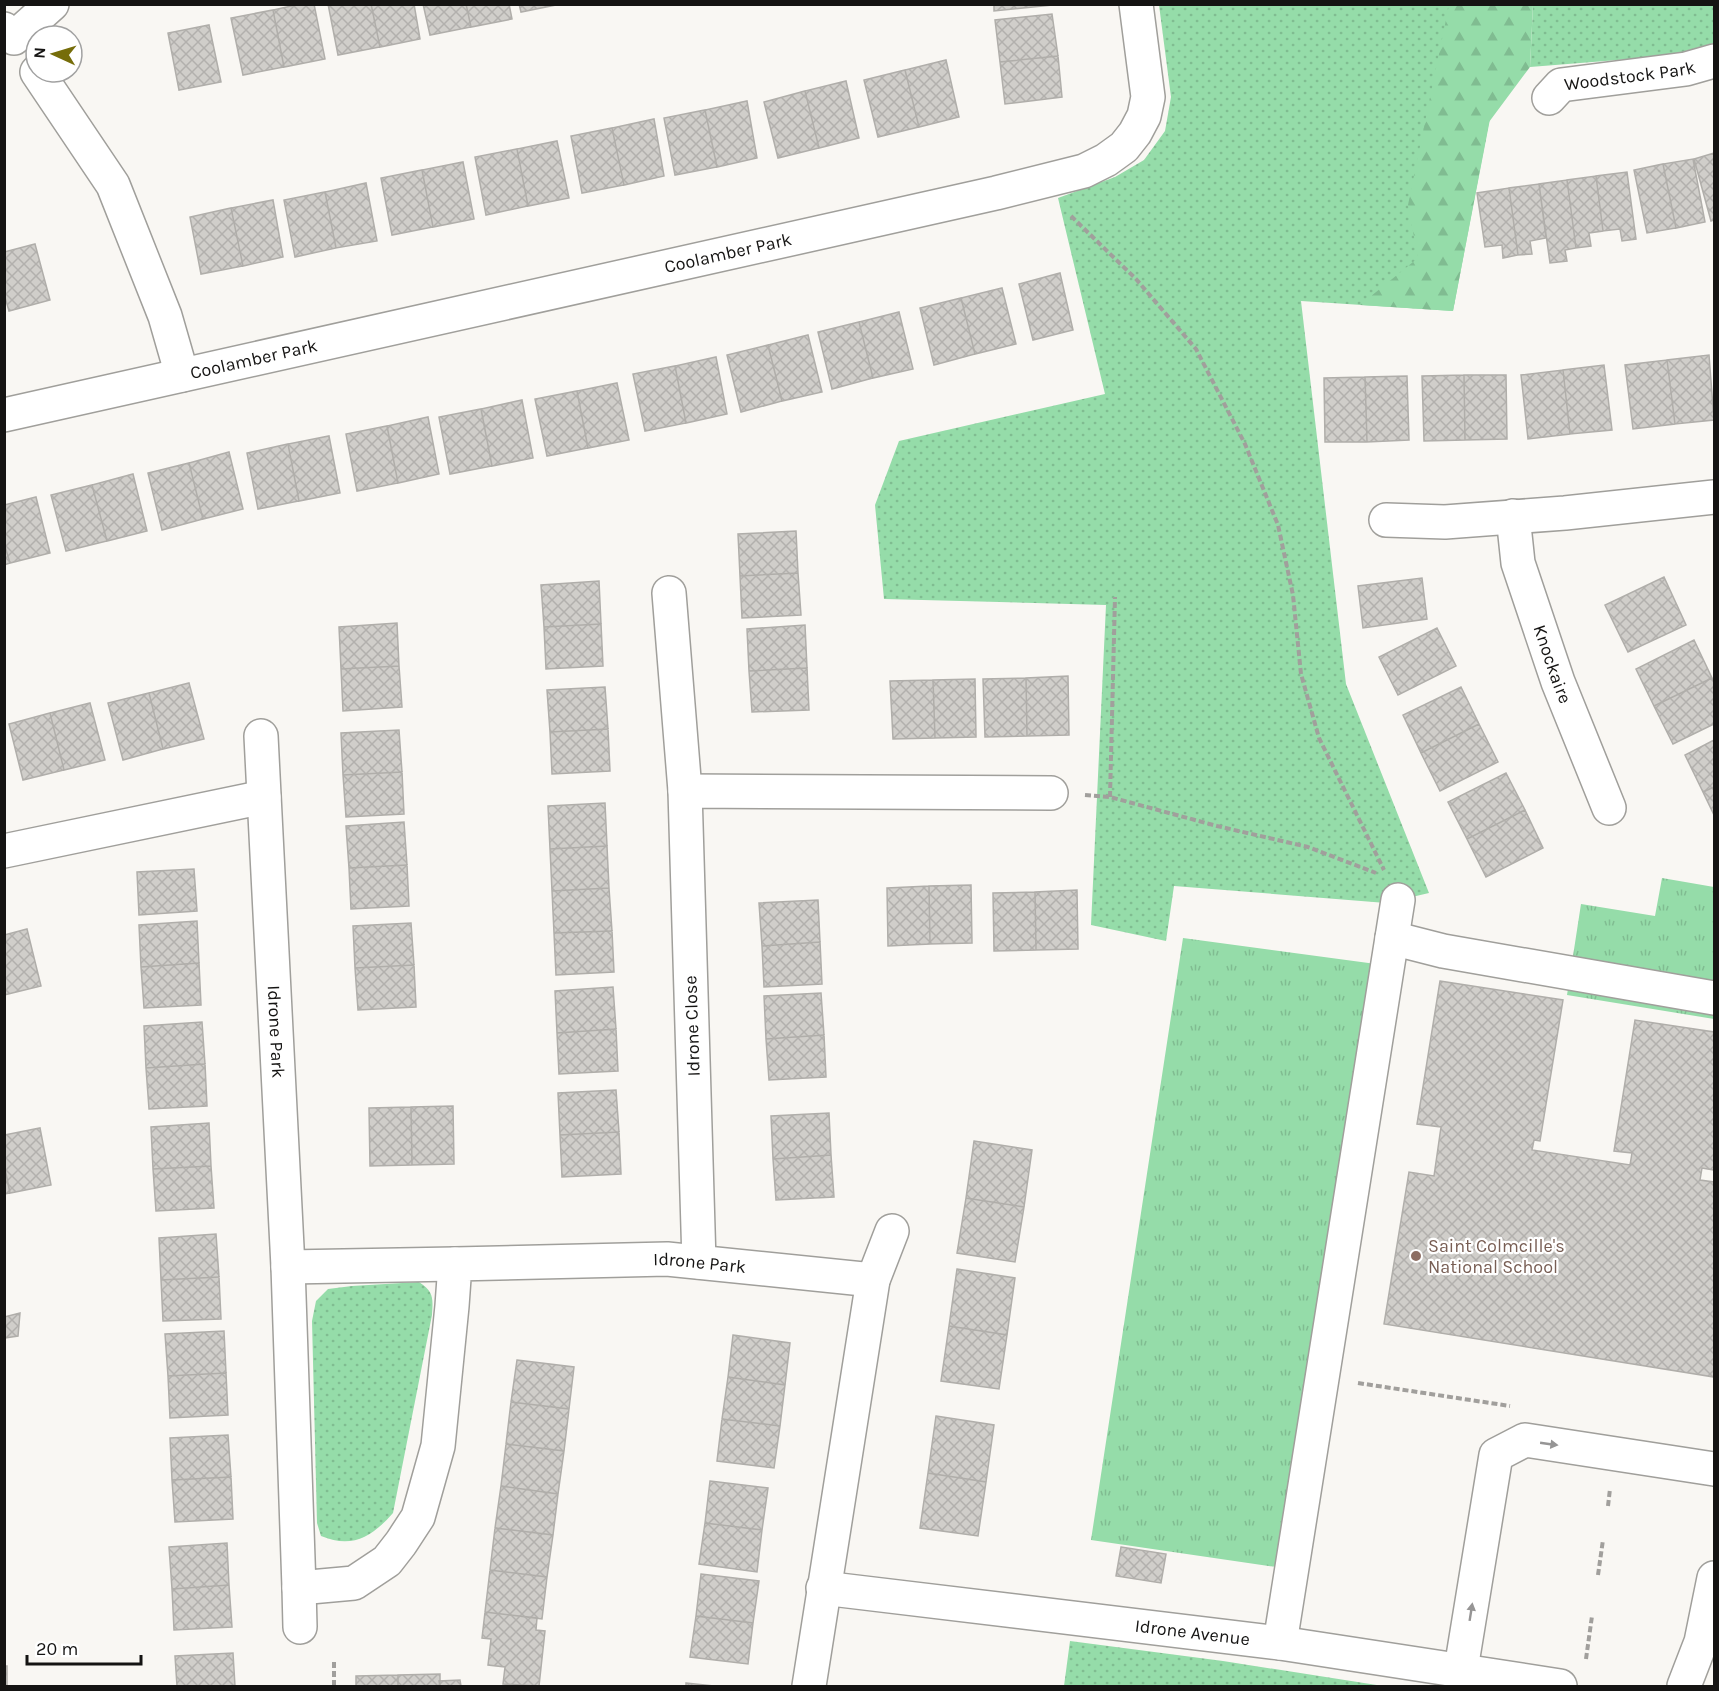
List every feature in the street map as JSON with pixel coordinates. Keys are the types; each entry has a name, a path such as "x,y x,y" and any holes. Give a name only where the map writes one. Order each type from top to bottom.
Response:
{"street":[{"name":"Coolamber Park","path":"24,54 9,33 52,4"},
{"name":"Coolamber Park","path":"4,415 996,193 1084,171 1106,160 1124,147 1144,116 1148,97 1136,4"},
{"name":"Woodstock Park","path":"1549,98 1562,85 1686,69 1714,61"},
{"name":"Coolamber Park","path":"45,84 113,185 165,316 182,375"},
{"path":"1386,520 1445,522 1565,513 1714,497"},
{"name":"Knockaire","path":"1514,516 1518,563 1558,682 1609,808"},
{"name":"Idrone Close","path":"669,593 685,790 699,1262"},
{"name":"Idrone Park","path":"261,736 288,1267 300,1627"},
{"path":"685,790 1066,794"},
{"path":"4,851 264,797"},
{"path":"1280,1643 1392,939 1393,889"},
{"path":"1392,939 1443,951 1714,998"},
{"path":"809,1686 873,1280 892,1231"},
{"name":"Idrone Park","path":"288,1267 667,1259 873,1280"},
{"path":"299,1587 354,1583 387,1561 418,1517 438,1446 454,1263"},
{"path":"1461,1670 1496,1455 1525,1440 1714,1469"},
{"path":"1683,1686 1708,1643 1714,1578"},
{"name":"Idrone Avenue","path":"823,1588 1280,1643 1560,1686"}],"path":[{"path":"1071,216 1136,279 1196,349 1245,444 1278,525 1293,595 1301,674 1319,738 1393,889"},
{"path":"1110,797 1115,597"},
{"path":"1066,794 1110,797 1308,848 1393,889"},
{"path":"1598,1575 1603,1540"},
{"path":"1586,1659 1592,1616"},
{"path":"334,1662 334,1686"}],"green space":[{"path":"1159,5 1512,5 1453,311 1301,301 1346,684 1429,893 1386,903 1174,886 1166,941 1091,925 1106,605 884,599 875,505 899,441 1105,394 1058,198 1115,177 1144,160 1165,131 1171,97"},
{"path":"1449,5 1533,5 1530,67 1489,122 1453,311 1360,305 1418,258 1408,205"},
{"path":"1533,5 1714,5 1714,43 1668,56 1530,67"},
{"path":"1662,878 1714,887 1714,1019 1567,995 1581,904 1655,916"},
{"path":"1183,938 1376,964 1276,1567 1091,1540"},
{"path":"419,1282 428,1289 431,1296 432,1315 393,1513 377,1529 361,1538 352,1541 332,1540 321,1536 317,1523 312,1321 316,1301 328,1289"},
{"path":"1070,1641 1223,1661 1383,1686 1064,1686"}],"building":[{"path":"300,4 314,4 325,59 284,67 273,10"},
{"path":"328,4 371,4 380,47 338,55"},
{"path":"371,4 414,4 420,39 380,47"},
{"path":"423,4 466,4 471,27 430,35"},
{"path":"466,4 509,4 512,19 471,27"},
{"path":"519,4 561,4 521,12"},
{"path":"994,4 1052,4 1052,5 994,11"},
{"path":"273,10 284,67 243,75 231,18"},
{"path":"1052,14 1058,56 1000,62 995,20"},
{"path":"209,25 221,82 179,90 168,33"},
{"path":"1058,56 1062,97 1005,104 1000,62"},
{"path":"946,60 959,117 919,127 905,70"},
{"path":"905,70 919,127 878,137 864,80"},
{"path":"846,81 859,138 819,148 805,91"},
{"path":"805,91 819,148 778,158 764,102"},
{"path":"747,101 757,158 717,167 705,110"},
{"path":"705,110 717,167 675,175 664,118"},
{"path":"654,119 664,176 624,185 612,128"},
{"path":"612,128 624,185 582,193 571,136"},
{"path":"557,141 569,198 528,206 517,149"},
{"path":"517,149 528,206 486,215 475,157"},
{"path":"1714,153 1714,220 1711,221 1694,159"},
{"path":"1693,159 1705,222 1676,228 1663,164"},
{"path":"463,162 474,219 433,227 422,170"},
{"path":"1663,164 1676,228 1647,233 1634,170"},
{"path":"422,170 433,227 392,235 381,178"},
{"path":"1627,172 1636,239 1622,241 1620,229 1603,231 1596,176"},
{"path":"1596,176 1603,231 1589,233 1591,246 1576,248 1567,180"},
{"path":"1567,180 1576,248 1565,250 1567,261 1550,263 1539,184"},
{"path":"366,183 377,241 336,248 325,192"},
{"path":"1539,184 1546,238 1530,241 1532,254 1518,255 1509,188"},
{"path":"1509,188 1518,255 1503,258 1502,245 1485,247 1477,193"},
{"path":"325,192 336,248 295,257 284,200"},
{"path":"273,200 283,257 243,266 231,208"},
{"path":"231,208 243,266 201,274 190,217"},
{"path":"35,244 50,300 9,311 4,294 4,252"},
{"path":"1060,273 1073,330 1033,340 1019,284"},
{"path":"1002,288 1016,344 975,354 961,298"},
{"path":"961,298 975,354 934,365 920,308"},
{"path":"899,312 913,369 873,378 859,322"},
{"path":"859,322 873,378 832,389 818,332"},
{"path":"808,335 822,392 782,401 768,345"},
{"path":"768,345 782,401 741,412 727,355"},
{"path":"1709,355 1714,420 1675,424 1667,360"},
{"path":"716,357 727,414 686,423 675,366"},
{"path":"1667,360 1675,424 1633,429 1625,365"},
{"path":"1604,365 1612,430 1570,434 1563,370"},
{"path":"675,366 686,423 645,431 633,374"},
{"path":"1563,370 1570,434 1528,439 1521,375"},
{"path":"1464,375 1465,440 1424,441 1422,376"},
{"path":"1464,375 1506,375 1507,439 1465,440"},
{"path":"1407,376 1409,440 1367,442 1365,377"},
{"path":"1365,377 1367,442 1325,442 1324,378"},
{"path":"617,383 629,440 588,448 577,391"},
{"path":"577,391 588,448 547,456 535,399"},
{"path":"522,400 533,458 492,466 481,409"},
{"path":"481,409 492,466 450,474 439,417"},
{"path":"428,417 439,474 398,483 387,426"},
{"path":"387,426 398,483 357,491 346,434"},
{"path":"329,436 340,493 299,501 288,444"},
{"path":"288,444 299,501 258,509 247,453"},
{"path":"229,452 243,509 203,519 189,463"},
{"path":"189,463 203,519 162,530 148,473"},
{"path":"133,474 147,531 107,541 92,485"},
{"path":"92,485 107,541 66,551 51,495"},
{"path":"36,497 50,553 10,563 4,543 4,505"},
{"path":"796,531 798,573 740,576 738,534"},
{"path":"4,543 10,563 4,565"},
{"path":"798,573 801,615 742,618 740,576"},
{"path":"1664,577 1686,625 1628,652 1605,605"},
{"path":"1422,578 1427,619 1363,628 1358,586"},
{"path":"599,581 601,624 544,627 541,585"},
{"path":"397,623 399,666 341,669 339,627"},
{"path":"601,624 603,666 546,669 544,627"},
{"path":"805,625 807,668 749,671 747,629"},
{"path":"1437,628 1456,666 1398,695 1379,657"},
{"path":"1694,640 1712,678 1654,706 1636,669"},
{"path":"399,666 402,707 343,711 341,669"},
{"path":"807,668 809,710 752,712 749,671"},
{"path":"1068,676 1069,735 1027,736 1026,678"},
{"path":"1026,678 1027,736 985,737 983,679"},
{"path":"1712,678 1714,682 1714,724 1673,744 1654,706"},
{"path":"975,679 976,737 935,738 933,680"},
{"path":"933,680 935,738 893,739 890,681"},
{"path":"189,683 204,739 163,749 149,693"},
{"path":"605,687 608,729 550,732 547,690"},
{"path":"1461,687 1479,724 1421,753 1403,715"},
{"path":"149,693 163,749 123,760 108,703"},
{"path":"90,703 105,760 64,770 50,713"},
{"path":"50,713 64,770 23,780 9,724"},
{"path":"1479,724 1498,762 1440,791 1421,753"},
{"path":"608,729 610,771 552,774 550,732"},
{"path":"399,730 402,772 343,775 341,733"},
{"path":"1714,740 1714,787 1703,792 1685,755"},
{"path":"402,772 404,814 346,817 343,775"},
{"path":"1506,773 1525,810 1467,839 1448,802"},
{"path":"1714,787 1714,815 1703,792"},
{"path":"605,803 607,846 550,849 548,806"},
{"path":"1525,810 1543,848 1486,877 1467,839"},
{"path":"404,822 407,865 349,868 346,826"},
{"path":"607,846 609,888 552,891 550,849"},
{"path":"407,865 409,906 351,909 349,868"},
{"path":"194,869 197,911 139,915 137,872"},
{"path":"971,885 972,943 930,944 929,886"},
{"path":"929,886 930,944 888,946 887,888"},
{"path":"609,888 612,931 554,933 552,891"},
{"path":"1077,890 1078,949 1036,950 1035,892"},
{"path":"1035,892 1036,950 994,951 993,893"},
{"path":"818,900 820,942 762,946 759,903"},
{"path":"197,921 199,963 141,967 139,925"},
{"path":"411,923 414,965 355,968 353,926"},
{"path":"27,929 41,986 4,995 4,935"},
{"path":"612,931 614,972 556,975 554,933"},
{"path":"820,942 822,984 764,987 762,946"},
{"path":"199,963 201,1005 144,1008 141,967"},
{"path":"414,965 416,1007 358,1010 355,968"},
{"path":"1440,981 1563,1000 1540,1141 1534,1140 1532,1150 1630,1165 1632,1153 1614,1151 1635,1020 1714,1032 1714,1170 1702,1168 1700,1180 1714,1182 1714,1377 1384,1324 1409,1172 1434,1176 1441,1127 1417,1124"},
{"path":"613,987 616,1029 557,1033 555,991"},
{"path":"821,993 824,1035 766,1039 764,996"},
{"path":"202,1022 205,1064 146,1068 144,1026"},
{"path":"616,1029 618,1071 559,1074 557,1033"},
{"path":"824,1035 826,1077 769,1080 766,1039"},
{"path":"205,1064 207,1106 149,1109 146,1068"},
{"path":"616,1090 619,1132 560,1135 558,1093"},
{"path":"453,1106 454,1164 412,1165 411,1107"},
{"path":"411,1107 412,1165 370,1166 369,1108"},
{"path":"829,1113 831,1155 773,1159 771,1116"},
{"path":"209,1123 211,1166 153,1169 151,1127"},
{"path":"40,1128 51,1185 10,1193 4,1164 4,1135"},
{"path":"619,1132 621,1174 562,1177 560,1135"},
{"path":"974,1141 1032,1150 1024,1207 966,1198"},
{"path":"831,1155 834,1197 776,1200 773,1159"},
{"path":"4,1164 10,1193 4,1194"},
{"path":"211,1166 214,1208 156,1211 153,1169"},
{"path":"966,1198 1024,1207 1015,1262 957,1253"},
{"path":"216,1234 219,1277 161,1280 159,1238"},
{"path":"957,1269 1015,1278 1007,1335 949,1326"},
{"path":"219,1277 221,1319 163,1321 161,1280"},
{"path":"20,1313 18,1336 5,1338 4,1373 4,1317"},
{"path":"949,1326 1007,1335 999,1389 941,1381"},
{"path":"224,1331 226,1373 168,1376 165,1334"},
{"path":"733,1335 790,1343 785,1385 728,1377"},
{"path":"517,1360 574,1367 569,1409 511,1402"},
{"path":"226,1373 228,1415 170,1418 168,1376"},
{"path":"728,1377 785,1385 780,1426 722,1419"},
{"path":"511,1402 569,1409 564,1451 506,1444"},
{"path":"936,1416 994,1425 986,1482 928,1473"},
{"path":"722,1419 780,1426 774,1468 717,1461"},
{"path":"228,1435 231,1477 172,1480 170,1438"},
{"path":"506,1444 564,1451 558,1494 501,1486"},
{"path":"928,1473 986,1482 978,1536 920,1528"},
{"path":"231,1477 233,1519 175,1522 172,1480"},
{"path":"710,1481 768,1488 762,1530 705,1523"},
{"path":"501,1486 558,1494 553,1535 495,1528"},
{"path":"705,1523 762,1530 757,1572 699,1564"},
{"path":"495,1528 553,1535 547,1577 490,1570"},
{"path":"227,1543 229,1585 172,1589 169,1547"},
{"path":"1121,1547 1166,1554 1161,1583 1116,1576"},
{"path":"490,1570 547,1577 542,1619 485,1612"},
{"path":"701,1574 759,1581 753,1623 696,1616"},
{"path":"229,1585 232,1627 174,1630 172,1589"},
{"path":"485,1612 537,1618 536,1630 545,1631 539,1686 503,1684 505,1667 488,1665 491,1639 482,1638"},
{"path":"696,1616 753,1623 748,1664 690,1657"},
{"path":"233,1653 235,1686 177,1686 175,1656"},
{"path":"4,1666 7,1666 7,1686 4,1686"},
{"path":"440,1674 440,1686 398,1686 398,1675"},
{"path":"398,1675 398,1686 356,1686 356,1676"},
{"path":"460,1680 461,1686 440,1686 439,1681"},
{"path":"686,1683 714,1686 686,1686"}],"place":[{"name":"Saint Colmcille's National School","path":"1416,1256"}]}
